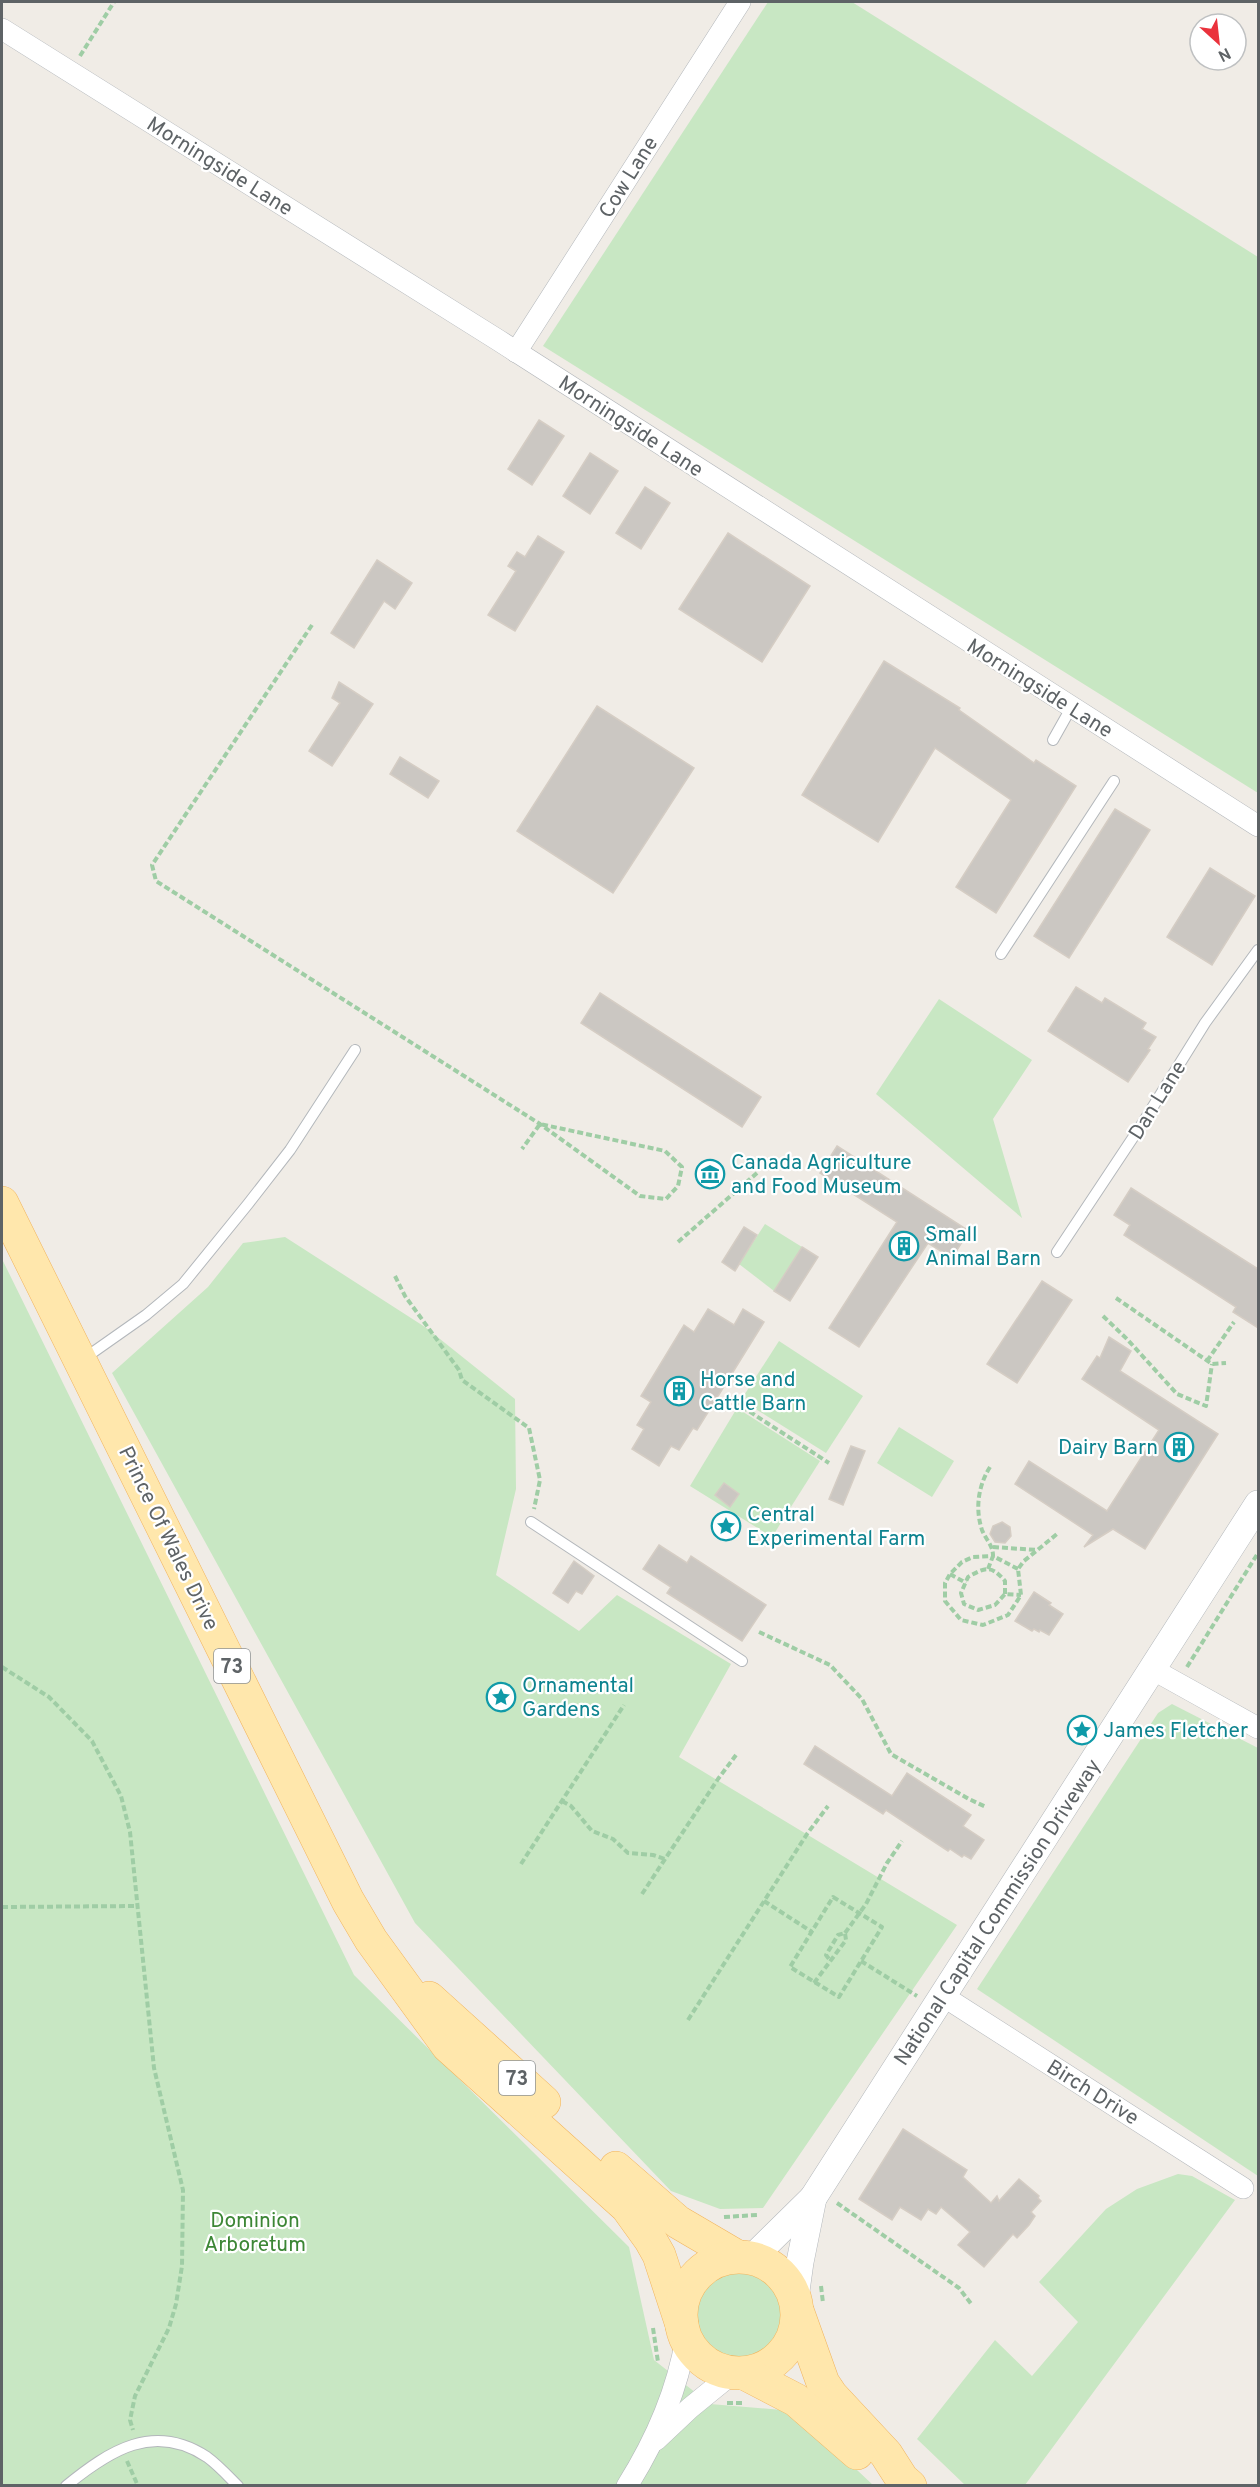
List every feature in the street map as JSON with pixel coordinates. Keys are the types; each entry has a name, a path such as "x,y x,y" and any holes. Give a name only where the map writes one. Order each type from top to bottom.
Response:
{"main road":[{"name":"Prince Of Wales Drive","path":"2,1203 348,1901 371,1940 448,2046 627,2207 651,2239 659,2255 673,2327"},
{"name":"Prince Of Wales Drive","path":"391,1966 459,2024 658,2207 690,2230 744,2257"},
{"name":"73","path":"744,2257 766,2263 779,2272 809,2301 823,2383 848,2415 886,2454 907,2482"},
{"path":"673,2327 689,2284 709,2265 744,2257"},
{"path":"738,2373 761,2369 776,2360 788,2347 809,2301"},
{"name":"73","path":"673,2327 703,2361 716,2368 738,2373 796,2400 872,2466 907,2482"}],"street":[{"name":"Cow Lane","path":"516,352 740,2"},
{"name":"Morningside Lane","path":"2,29 516,352 1258,826"},
{"name":"National Capital Commission Driveway","path":"809,2301 800,2262 823,2200 939,2002 1258,1504"},
{"path":"1152,1669 1258,1728"},
{"name":"Birch Drive","path":"939,2002 1243,2188"},
{"name":"National Capital Commission Driveway","path":"744,2257 823,2200"},
{"path":"627,2486 652,2445 676,2382 673,2327"},
{"path":"652,2445 690,2408 738,2373"}],"lane":[{"path":"1053,740 1071,708"},
{"path":"1000,954 1114,781"},
{"name":"Dan Lane","path":"1057,1251 1144,1121 1205,1023 1258,950"},
{"path":"81,1361 146,1315 183,1284 290,1150 355,1050"},
{"path":"531,1521 742,1661"},
{"path":"66,2486 88,2468 121,2449 136,2443 157,2440 183,2445 208,2458 238,2486"}],"path":[{"path":"70,72 114,2"},
{"path":"312,625 152,865 156,881 540,1124 640,1196 666,1199 678,1186 682,1167 666,1151 540,1124"},
{"path":"522,1149 540,1124"},
{"path":"678,1242 757,1173"},
{"path":"395,1276 405,1296 459,1370 462,1380 529,1428 540,1480 531,1521"},
{"path":"1116,1298 1209,1363 1226,1363"},
{"path":"1103,1316 1177,1394 1206,1406 1209,1363 1234,1322"},
{"path":"727,1397 829,1463"},
{"path":"988,1569 993,1556 993,1547 983,1532 978,1516 980,1482 990,1467"},
{"path":"1018,1569 1056,1534"},
{"path":"993,1547 1038,1550"},
{"path":"1184,1671 1258,1553"},
{"path":"993,1556 1018,1569 1022,1595 1008,1615 983,1625 961,1620 945,1601 945,1583 950,1574 962,1562 973,1557 993,1556"},
{"path":"988,1569 995,1570 1005,1581 1005,1594 995,1605 978,1610 964,1604 961,1593 966,1583 968,1577 988,1569"},
{"path":"950,1574 966,1583"},
{"path":"1005,1594 1022,1595"},
{"path":"759,1632 830,1665 862,1699 891,1754 986,1807"},
{"path":"2,1667 49,1696 92,1741 121,1796 130,1832 154,2068 183,2190 182,2266 176,2304 169,2328 135,2396 130,2420 136,2443"},
{"path":"521,1864 624,1705"},
{"path":"642,1894 736,1755"},
{"path":"562,1801 571,1806 592,1831 613,1839 628,1853 653,1855 665,1859"},
{"path":"688,2020 807,1834 828,1806"},
{"path":"829,1959 826,1954 838,1935 845,1933 866,1904 887,1863 902,1841"},
{"path":"833,1897 858,1913 882,1927 839,1996 790,1967 833,1897"},
{"path":"764,1901 812,1932"},
{"path":"2,1907 139,1906"},
{"path":"814,1983 829,1959 833,1959 846,1940 845,1933"},
{"path":"861,1961 939,2002"},
{"path":"823,2200 959,2288 972,2305"},
{"path":"658,2372 656,2339 673,2327"},
{"path":"121,2449 138,2486"}],"green space":[{"path":"768,2 852,2 1258,257 1258,793 543,346"},
{"path":"939,999 1032,1060 993,1119 1022,1218 876,1094"},
{"path":"765,1224 802,1247 774,1291 739,1264"},
{"name":"Ornamental Gardens","path":"285,1237 425,1327 515,1399 516,1489 496,1575 579,1631 617,1595 731,1664 679,1757 957,1925 763,2208 720,2209 671,2191 415,1923 112,1373 208,1287 243,1243"},
{"name":"Dominion Arboretum","path":"2,1259 354,1975 629,2247 654,2360 710,2404 794,2411 873,2485 2,2485"},
{"path":"779,1341 863,1396 826,1453 741,1400"},
{"path":"737,1408 820,1461 772,1537 690,1486"},
{"path":"899,1427 954,1461 932,1497 877,1463"},
{"path":"1172,1704 1258,1748 1258,2176 977,1989 1158,1713"},
{"path":"1178,2174 1192,2176 1235,2200 1025,2485 965,2485 917,2439 995,2340 1032,2376 1078,2322 1039,2282 1106,2209 1137,2189"},
{"path":"737,2269 754,2272 769,2282 779,2297 782,2314 779,2331 769,2346 754,2356 737,2359 720,2356 705,2346 695,2331 692,2314 695,2297 705,2282 720,2272"}],"building":[{"path":"539,420 564,436 532,485 508,469"},
{"path":"590,453 618,471 590,514 563,496"},
{"path":"645,487 670,503 641,549 616,533"},
{"path":"728,533 810,586 762,662 679,609"},
{"path":"538,536 564,552 515,631 488,615 516,571 508,566 517,552 525,557"},
{"path":"377,560 412,583 395,609 384,601 354,648 331,633"},
{"path":"884,661 960,708 959,710 1034,763 1036,760 1076,786 996,913 956,887 1011,800 935,748 878,842 802,795"},
{"path":"339,682 373,704 332,766 309,751 340,703 332,698"},
{"path":"597,706 694,768 613,893 517,831"},
{"path":"400,757 439,781 428,798 390,774"},
{"path":"1115,809 1150,830 1069,958 1034,936"},
{"path":"1210,868 1255,896 1212,965 1167,937"},
{"path":"1076,987 1102,1003 1105,998 1146,1023 1142,1029 1156,1037 1128,1082 1048,1031"},
{"path":"600,993 761,1097 742,1127 581,1023"},
{"name":"Small Animal Barn","path":"837,1146 969,1231 952,1258 928,1243 859,1347 829,1328 897,1222 820,1173"},
{"path":"1131,1188 1258,1269 1258,1328 1233,1312 1236,1307 1124,1235 1130,1225 1114,1215"},
{"path":"744,1227 757,1235 735,1271 722,1262"},
{"path":"802,1247 818,1257 790,1301 774,1291"},
{"path":"1042,1281 1072,1300 1017,1383 987,1364"},
{"name":"Horse and Cattle Barn","path":"708,1309 734,1325 743,1309 764,1322 697,1430 693,1428 679,1450 671,1446 659,1466 632,1449 644,1429 637,1425 651,1402 641,1396 684,1325 694,1332"},
{"name":"Dairy Barn","path":"1109,1337 1131,1351 1120,1371 1218,1434 1145,1549 1113,1529 1084,1547 1093,1535 1015,1484 1029,1461 1107,1511 1159,1430 1082,1379 1097,1356 1100,1358"},
{"path":"851,1446 865,1451 843,1505 829,1499"},
{"path":"724,1483 739,1494 730,1507 715,1495"},
{"path":"1002,1522 1010,1527 1011,1536 1005,1543 995,1542 990,1534 993,1526"},
{"path":"659,1545 687,1563 691,1556 766,1605 742,1641 667,1593 671,1587 643,1569"},
{"path":"574,1561 594,1576 582,1594 576,1591 568,1603 553,1593"},
{"path":"1034,1592 1063,1614 1049,1635 1040,1630 1039,1632 1034,1629 1032,1631 1015,1621"},
{"path":"815,1746 892,1796 907,1773 971,1815 963,1826 984,1840 971,1859 964,1855 962,1857 950,1849 948,1851 886,1810 883,1814 804,1764"},
{"path":"903,2129 967,2170 963,2177 991,2203 997,2196 999,2201 1019,2179 1039,2196 1041,2201 1031,2212 1035,2216 1029,2225 1017,2238 1013,2234 984,2267 958,2245 970,2232 941,2207 936,2214 928,2209 921,2220 900,2207 892,2220 859,2199"}],"place":[{"name":"Canada Agriculture and Food Museum","path":"710,1174"},
{"name":"Small Animal Barn","path":"904,1246"},
{"name":"Horse and Cattle Barn","path":"679,1391"},
{"name":"Dairy Barn","path":"1179,1447"},
{"name":"Central Experimental Farm","path":"726,1526"},
{"name":"Ornamental Gardens","path":"501,1697"},
{"name":"James Fletcher","path":"1082,1730"}]}
